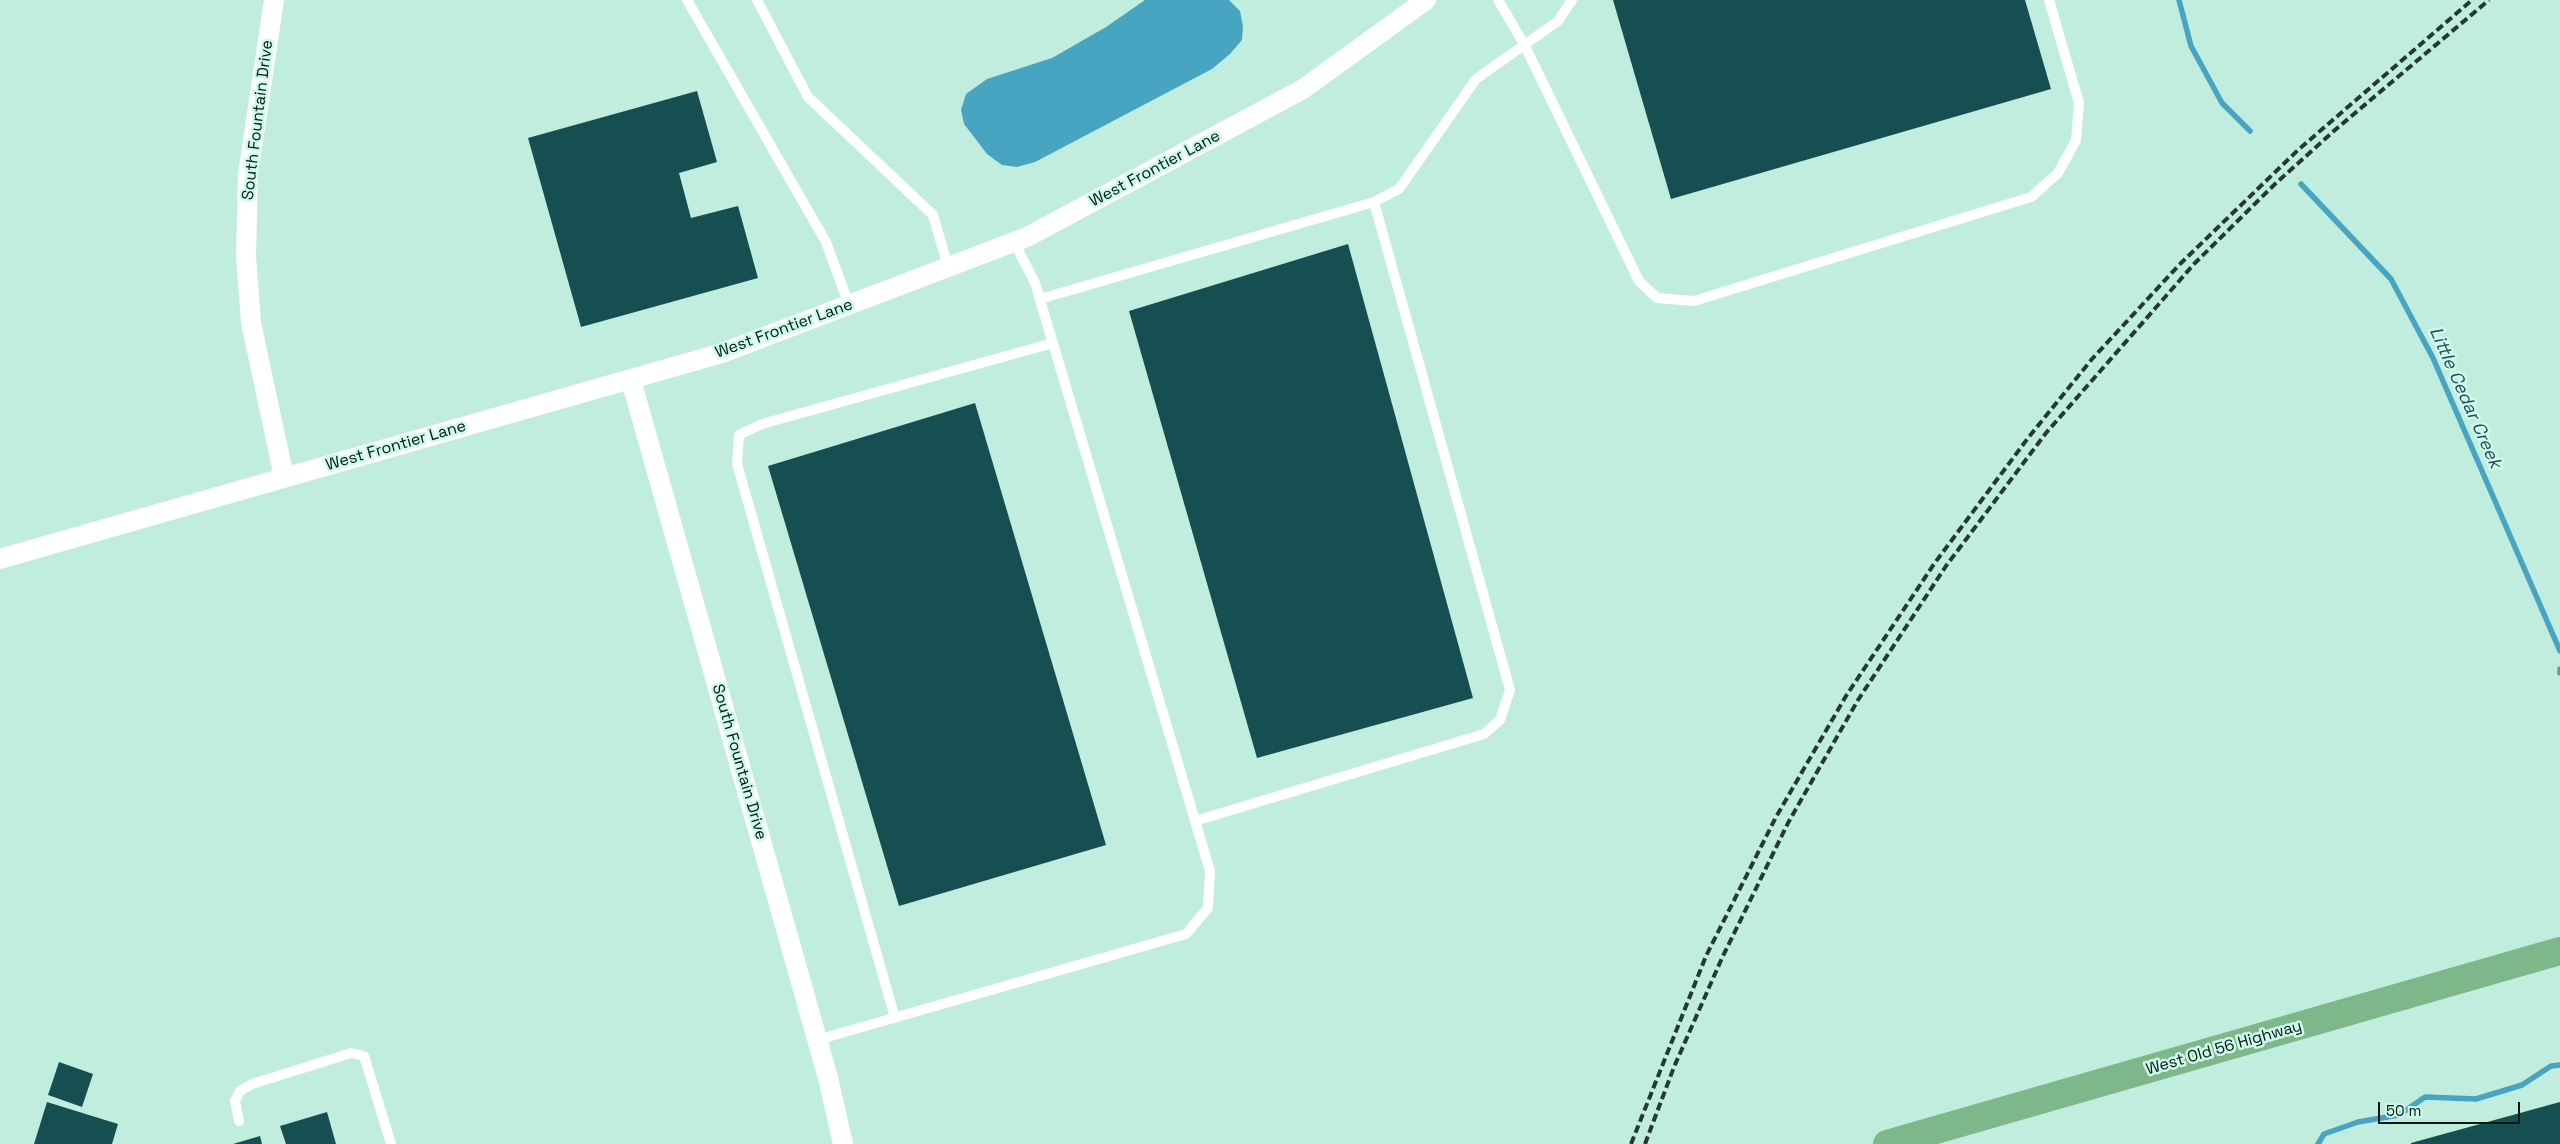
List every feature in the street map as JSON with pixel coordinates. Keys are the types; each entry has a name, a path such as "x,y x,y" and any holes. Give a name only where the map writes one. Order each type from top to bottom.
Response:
{"highway":[{"name":"West Old 56 Highway","path":"1888,1144 2560,951"}],"street":[{"name":"South Fountain Drive","path":"274,0 248,174 246,256 251,323 284,477"},
{"name":"West Frontier Lane","path":"0,559 722,353 1014,242 1303,89 1426,0"},
{"name":"South Fountain Drive","path":"631,380 817,1040 843,1137 843,1144"}],"lane":[{"path":"687,0 826,242 849,305"},
{"path":"757,0 808,97 933,215 948,267"},
{"path":"1498,0 1524,44 1639,281 1657,298 1694,300 2031,197 2058,173 2076,140 2079,103 2049,0"},
{"path":"1040,298 1374,202 1399,188 1476,79 1558,21 1572,0"},
{"path":"1195,821 1484,734 1500,720 1510,690 1374,202"},
{"path":"817,1040 1186,934 1208,908 1210,871 1040,298 1035,283 1014,242"},
{"path":"894,1018 738,464 739,435 762,424 1053,343"},
{"path":"239,1121 235,1101 240,1091 252,1084 351,1053 364,1056 367,1061 391,1144"}],"water":[{"path":"1145,0 1229,0 1240,11 1243,26 1242,40 1230,54 1212,69 1035,162 1017,167 1002,165 987,154 964,124 961,110 966,94 987,79 1052,58 1106,27"}],"building":[{"path":"1613,0 2025,0 2051,89 1671,199"},
{"path":"697,91 717,162 679,173 691,218 738,206 758,278 581,327 528,138"},
{"path":"1348,244 1473,698 1257,758 1129,311"},
{"path":"975,403 1106,845 899,906 768,466"},
{"path":"59,1062 93,1074 82,1107 48,1095"},
{"path":"47,1102 118,1124 112,1144 34,1144"},
{"path":"2560,1102 2560,1144 2411,1144 2411,1143"},
{"path":"327,1112 336,1144 286,1144 280,1126"},
{"path":"260,1136 262,1144 233,1144"}],"waterway":[{"name":"Little Cedar Creek","path":"2179,0 2191,46 2222,103 2250,131"},
{"name":"Little Cedar Creek","path":"2301,184 2391,279 2433,358 2560,651"},
{"name":"Little Cedar Creek","path":"2318,1144 2324,1134 2358,1122 2399,1115 2425,1097 2476,1099 2522,1085 2551,1066 2560,1065"}],"railway":[{"path":"1631,1144 1706,956 1776,817 1846,696 1934,564 2028,438 2092,359 2180,264 2298,150 2472,0"},
{"path":"1645,1144 1674,1067 1722,958 1788,823 1858,700 1946,566 2046,433 2194,264 2275,184 2335,130 2489,0"}]}
